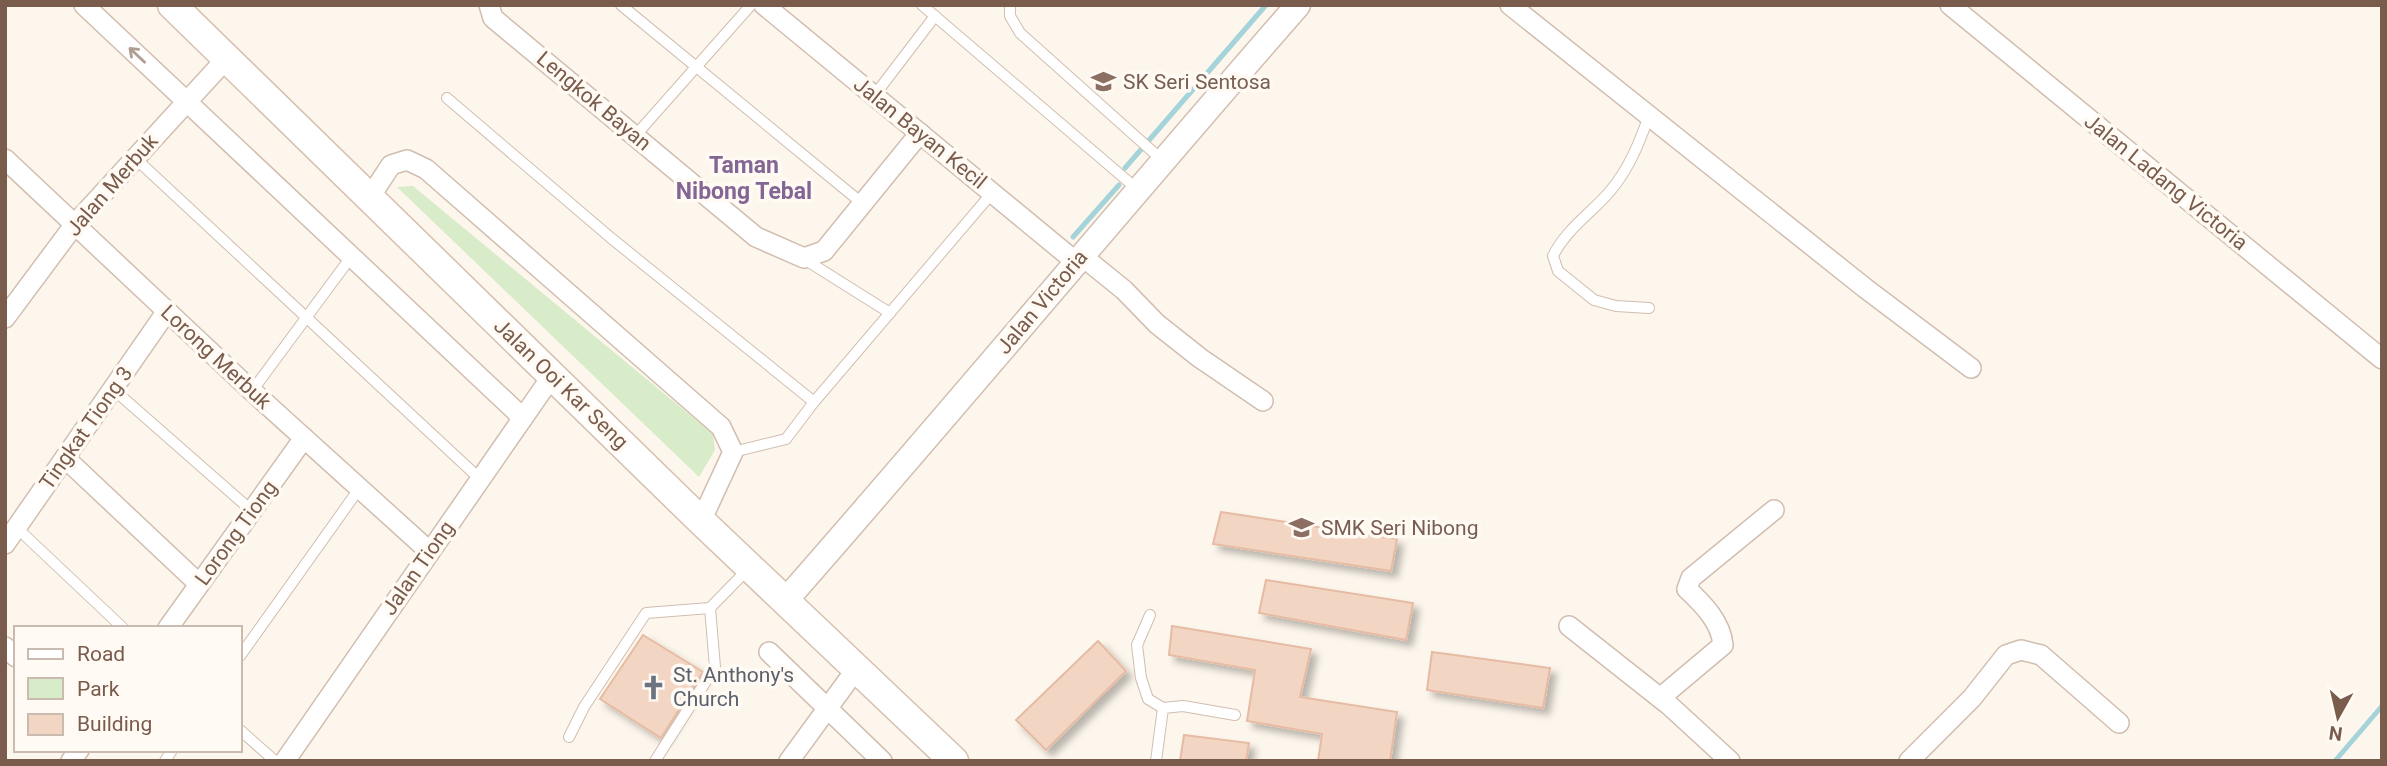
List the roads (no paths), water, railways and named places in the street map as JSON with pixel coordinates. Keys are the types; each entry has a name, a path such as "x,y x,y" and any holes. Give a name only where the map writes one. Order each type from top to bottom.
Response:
{"main road":[{"name":"Jalan Ooi Kar Seng","path":"172,5 552,376 954,761"}],"street":[{"path":"84,5 523,418"},
{"name":"Lengkok Bayan","path":"489,5 493,18 756,237 804,258"},
{"name":"Jalan Bayan Kecil","path":"764,5 992,193 1124,290 1157,324 1200,358 1262,401"},
{"name":"Jalan Victoria","path":"786,600 904,466 1138,189 1157,155 1298,5"},
{"path":"1510,5 1865,288 1972,369"},
{"name":"Jalan Ladang Victoria","path":"1950,5 2382,359"},
{"name":"Jalan Merbuk","path":"5,318 75,224 226,59"},
{"path":"804,258 824,251 920,133"},
{"name":"Lorong Merbuk","path":"5,159 252,391 430,552"},
{"path":"370,197 391,165 407,160 426,169 721,427 733,452 701,520"},
{"name":"Tingkat Tiong 3","path":"11,536 167,311"},
{"name":"Jalan Tiong","path":"285,761 552,376"},
{"name":"Lorong Tiong","path":"169,626 304,438"},
{"path":"65,458 200,584"},
{"path":"1660,698 1723,645 1722,631 1701,603 1686,589 1690,578 1774,510"},
{"path":"1569,626 1660,698 1730,761"},
{"path":"1909,761 1972,698 2006,655 2021,650 2041,655 2119,723"},
{"path":"769,652 882,761"},
{"path":"789,761 857,668"}],"lane":[{"path":"621,5 863,204"},
{"path":"635,136 751,5"},
{"path":"922,5 1138,189"},
{"path":"1010,5 1010,16 1020,33 1157,155"},
{"path":"874,96 934,16"},
{"path":"447,98 611,238 814,402"},
{"path":"1649,116 1630,166 1611,190 1564,237 1553,256 1558,271 1594,300 1616,306 1649,308"},
{"path":"135,158 480,479"},
{"path":"733,452 786,439 814,402 992,193"},
{"path":"252,391 351,257"},
{"path":"804,258 890,313"},
{"path":"113,389 251,511"},
{"path":"242,653 359,489"},
{"path":"11,536 121,626"},
{"path":"569,737 584,707 646,613 710,608 751,566"},
{"path":"655,761 715,667 710,608"},
{"path":"1150,615 1137,645 1141,678 1148,699 1163,708 1183,706 1235,715"},
{"path":"1156,761 1163,708"},
{"path":"242,732 275,761"}],"waterway":[{"path":"1125,168 1266,5"},
{"path":"1073,237 1119,185"},
{"path":"2335,761 2382,706"}],"place":[{"name":"SK Seri Sentosa","path":"1103,82"},
{"name":"SMK Seri Nibong","path":"1301,528"},
{"name":"St. Anthony's Church","path":"653,687"}],"district":[{"name":"Taman Nibong Tebal","path":"744,178"}]}
